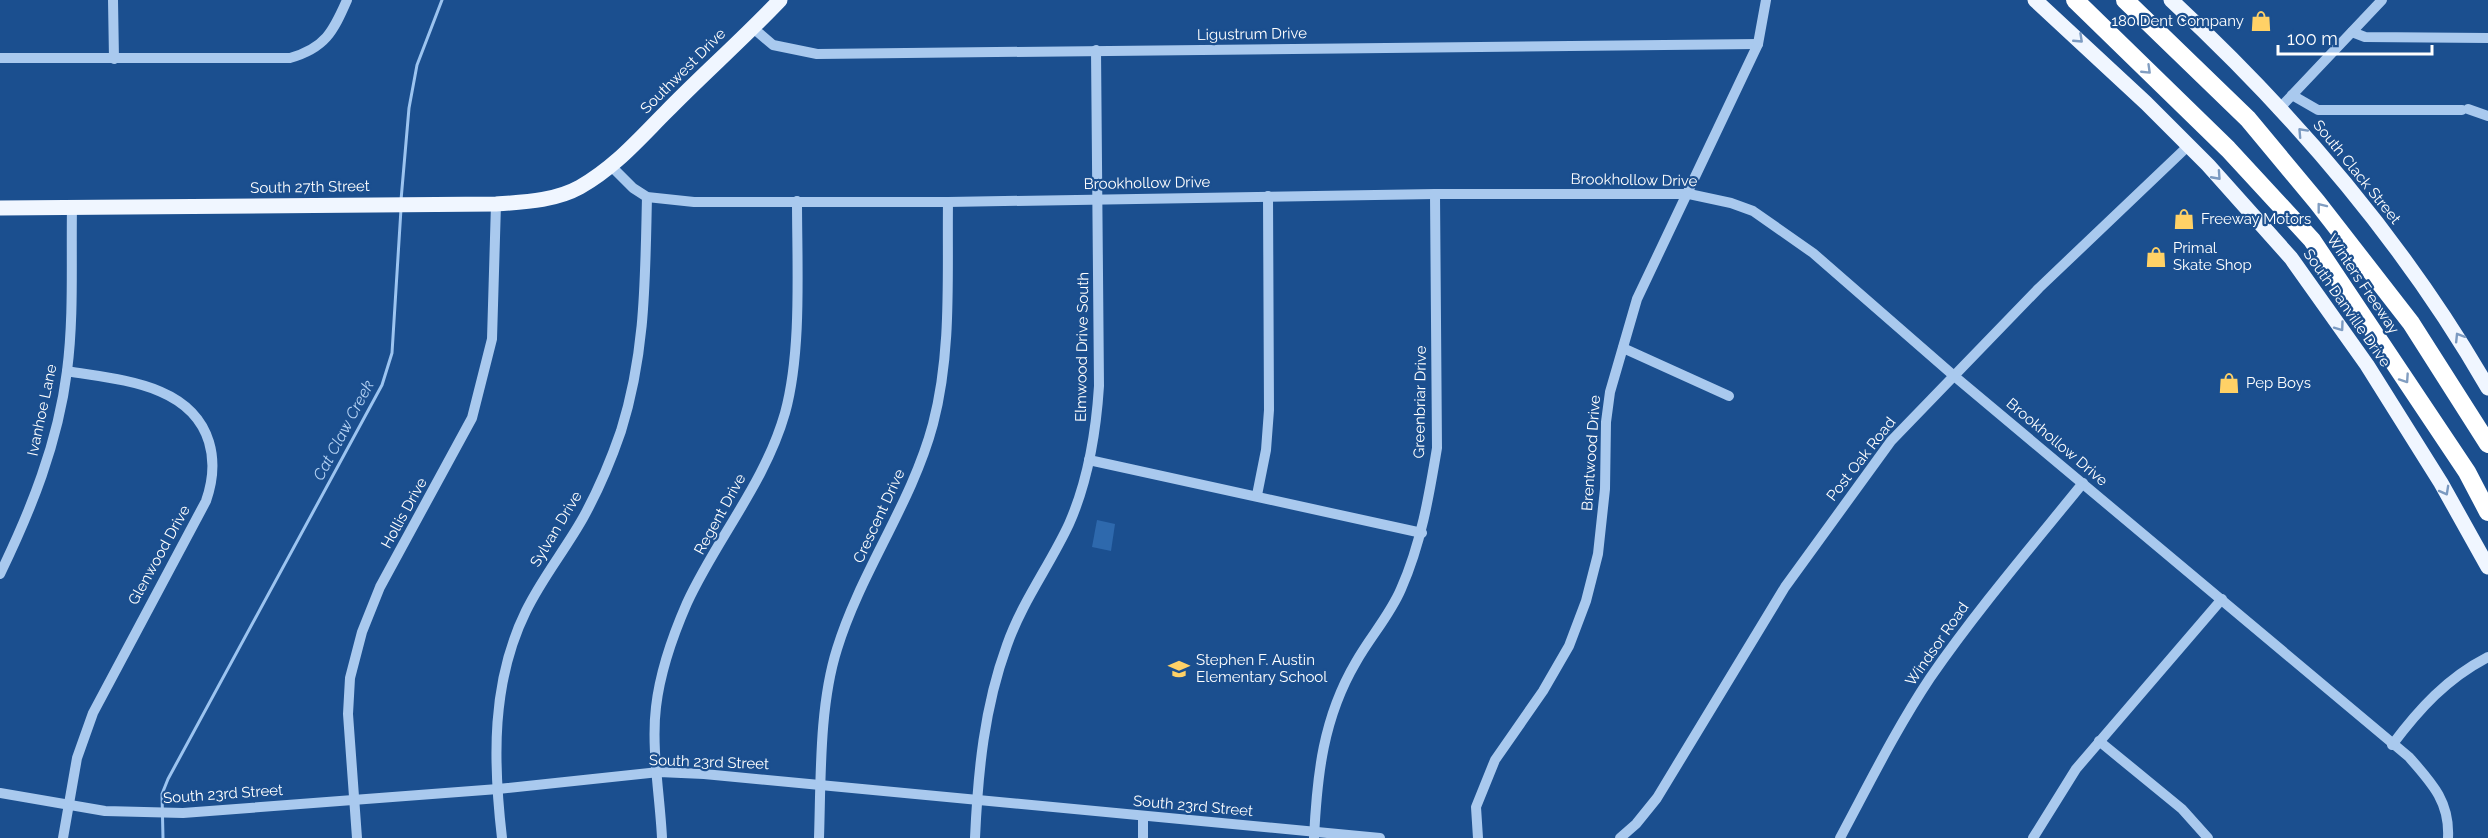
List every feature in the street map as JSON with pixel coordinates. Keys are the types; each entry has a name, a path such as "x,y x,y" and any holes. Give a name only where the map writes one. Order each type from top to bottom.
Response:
{"highway":[{"name":"Winters Freeway","path":"2075,0 2228,148 2312,240 2467,472 2488,512"},
{"name":"Winters Freeway","path":"2125,0 2248,119 2317,202 2411,323 2488,444"}],"main road":[{"name":"Southwest Drive","path":"612,167 780,0"},
{"name":"South Danville Drive","path":"2035,0 2146,103 2187,147 2208,165 2291,258 2367,365 2441,483 2488,567"},
{"name":"South Clack Street","path":"2171,0 2250,74 2278,110 2300,129 2353,190 2457,334 2488,388"},
{"name":"South 27th Street","path":"0,208 530,202 578,188 612,167"}],"street":[{"path":"113,0 114,58"},
{"path":"0,58 290,58 308,53 324,41 336,26 347,0"},
{"name":"Brentwood Drive","path":"1478,838 1476,807 1495,760 1543,691 1569,646 1586,600 1600,533 1610,392 1637,299 1689,194 1758,44 1766,0"},
{"path":"2278,110 2382,0"},
{"name":"Ligustrum Drive","path":"753,28 773,45 817,54 1758,44"},
{"path":"2352,32 2365,37 2488,38"},
{"name":"Elmwood Drive South","path":"975,838 976,799 988,712 1007,645 1022,610 1069,523 1081,494 1096,426 1099,386 1096,50"},
{"path":"2292,95 2318,110 2465,110 2488,116"},
{"name":"Post Oak Road","path":"1620,838 1636,824 1657,798 1785,587 1894,439 2038,288 2187,147"},
{"path":"612,167 633,188 647,197"},
{"name":"Brookhollow Drive","path":"647,197 694,202 948,202 1435,194 1689,194 1715,198 1753,212 1813,252 1953,375 2409,757 2435,785 2442,798 2449,822 2448,838"},
{"name":"Greenbriar Drive","path":"1314,835 1321,751 1335,709 1355,663 1383,622 1401,589 1422,533 1437,448 1435,194"},
{"path":"1257,495 1266,450 1269,410 1268,196"},
{"name":"Sylvan Drive","path":"502,838 495,734 499,699 511,650 525,612 583,518 620,432 632,392 642,342 647,197"},
{"name":"Regent Drive","path":"662,838 656,706 670,649 688,602 771,455 785,412 797,323 797,201"},
{"name":"Crescent Drive","path":"819,838 820,784 829,689 836,651 920,462 933,424 944,364 948,202"},
{"name":"Hollis Drive","path":"357,838 352,799 348,714 350,678 362,632 380,587 472,418 492,339 496,204"},
{"name":"Ivanhoe Lane","path":"0,574 32,504 60,410 67,371 71,320 72,207"},
{"path":"1623,348 1729,396"},
{"name":"Glenwood Drive","path":"63,838 67,803 77,758 93,713 206,501 212,484 213,467 206,431 197,416 181,402 166,393 124,381 67,371"},
{"path":"1089,459 1422,533"},
{"name":"Windsor Road","path":"1840,838 1887,749 1929,680 1974,615 2083,483"},
{"path":"2033,838 2076,769 2222,599"},
{"path":"2392,745 2422,706 2454,679 2488,657"},
{"path":"2099,741 2182,809 2208,838"},
{"name":"South 23rd Street","path":"0,793 105,811 142,814 183,813 498,789 659,772 976,799 1314,835 1380,838"},
{"path":"1143,817 1143,838"}],"shaded area":[{"path":"1097,520 1115,524 1111,551 1092,547"}],"waterway":[{"name":"Cat Claw Creek","path":"401,200 409,108 417,65 442,0"},
{"name":"Cat Claw Creek","path":"163,838 162,794 168,779 382,385 392,353 401,209"}],"place":[{"name":"180 Dent Company","path":"2261,21"},
{"name":"Freeway Motors","path":"2184,219"},
{"name":"Primal Skate Shop","path":"2156,257"},
{"name":"Pep Boys","path":"2229,383"},
{"name":"Stephen F. Austin Elementary School","path":"1179,669"}]}
